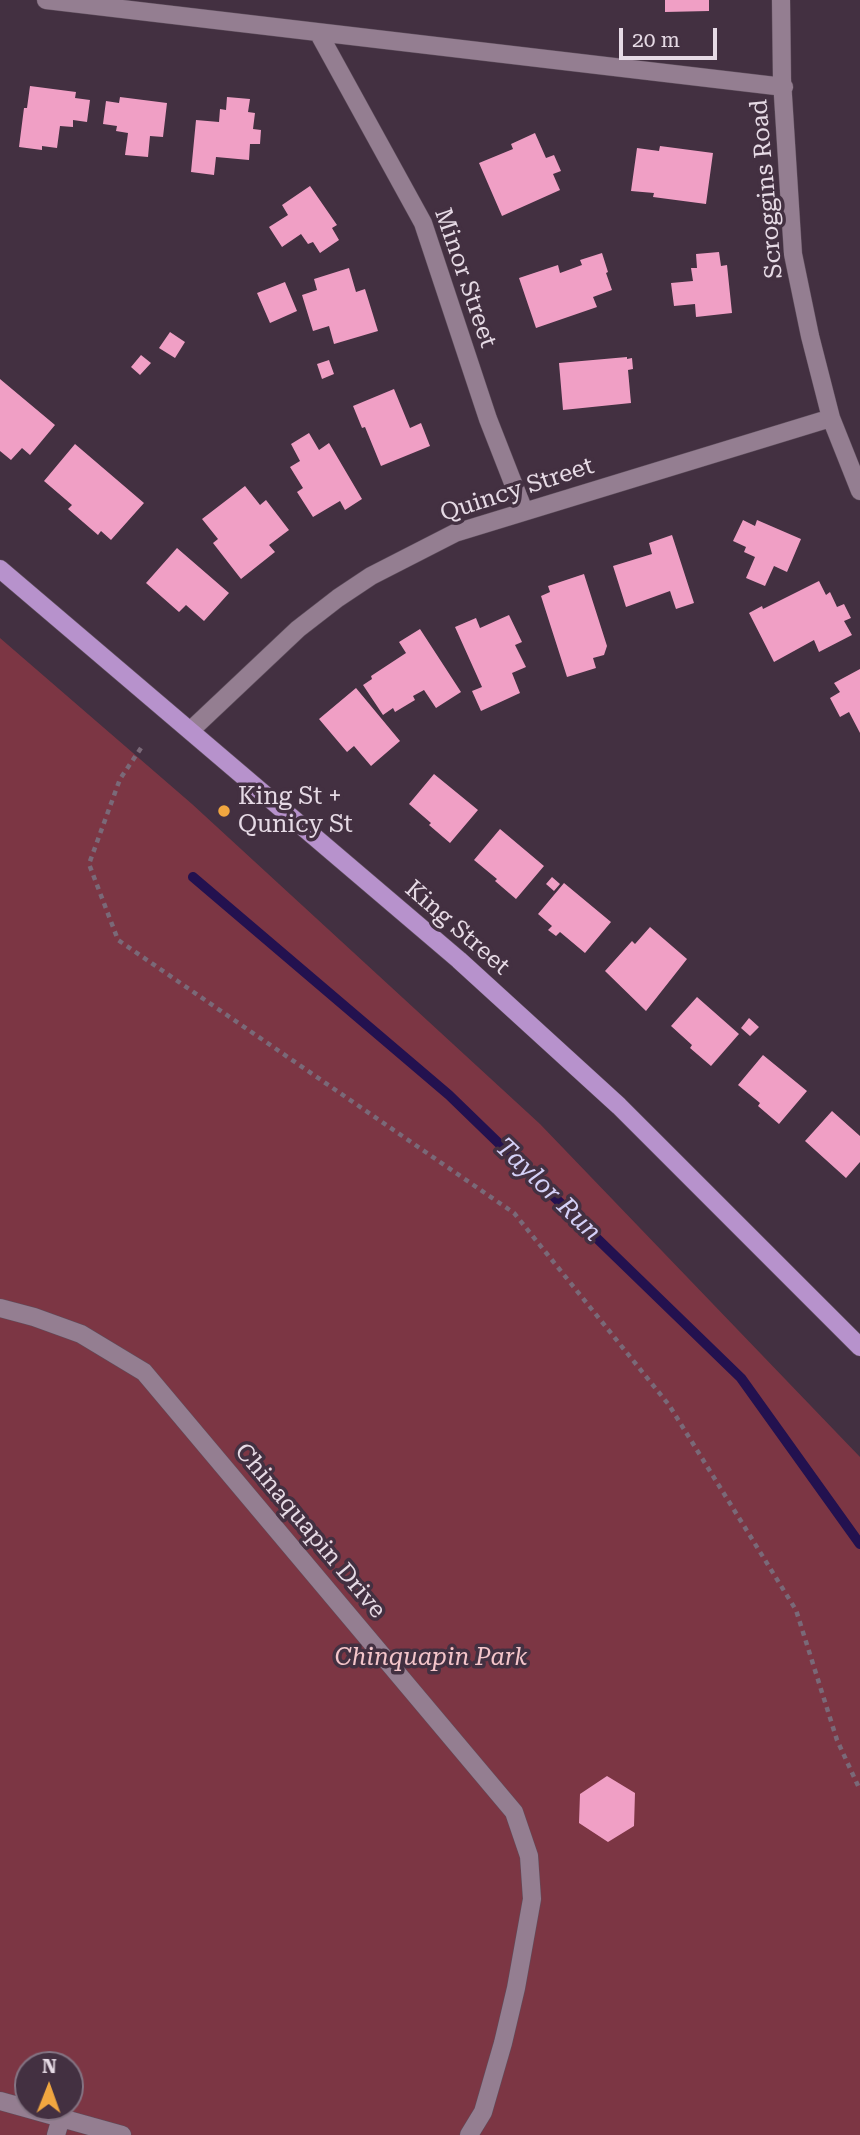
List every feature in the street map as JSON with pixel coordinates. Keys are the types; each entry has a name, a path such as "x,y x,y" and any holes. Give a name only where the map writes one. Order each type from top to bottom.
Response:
{"main road":[{"name":"King Street","path":"0,569 458,960 619,1106 860,1347"}],"street":[{"path":"46,0 783,87"},
{"name":"Scroggins Road","path":"781,0 783,87 793,254 831,418 860,491"},
{"name":"Minor Street","path":"319,34 423,223 484,408 524,511"},
{"name":"Quincy Street","path":"191,730 298,629 338,598 372,576 454,533 831,418"},
{"name":"Chinaquapin Drive","path":"0,1308 81,1334 144,1372 514,1812 529,1856 532,1899 503,2043 483,2112 469,2135"},
{"path":"0,2101 59,2126 122,2135"}],"path":[{"path":"141,747 120,779 89,864 118,940 514,1213 669,1405 796,1610 837,1740 860,1790"}],"green space":[{"name":"Chinquapin Park","path":"0,638 192,804 540,1124 860,1457 860,2135 0,2135"}],"building":[{"path":"665,0 709,0 709,11 665,12"},
{"path":"30,86 76,92 75,98 90,100 87,122 73,120 73,127 60,126 57,148 42,146 42,150 19,147"},
{"path":"120,97 167,103 163,137 150,136 148,157 125,155 128,133 116,131 117,126 103,124 106,101 119,103"},
{"path":"227,97 250,99 248,112 255,113 253,129 261,130 260,144 250,144 249,160 216,157 214,175 191,172 196,120 219,122 220,109 226,110"},
{"path":"535,133 546,158 554,155 561,171 553,174 560,190 502,216 479,163 513,149 511,144"},
{"path":"660,146 713,153 706,204 653,197 654,193 631,191 637,148 659,151"},
{"path":"310,186 337,225 332,228 339,240 320,253 313,242 308,244 301,234 282,247 269,227 288,215 282,205"},
{"path":"719,252 721,266 727,265 732,313 696,317 695,304 674,306 671,283 693,281 691,268 697,268 696,254"},
{"path":"602,253 612,290 593,297 597,307 536,328 519,278 558,265 560,273 582,265 580,260"},
{"path":"349,268 356,292 365,289 378,331 334,344 329,326 313,331 302,295 317,290 314,279"},
{"path":"285,282 297,311 270,323 257,293"},
{"path":"170,332 185,342 175,358 159,348"},
{"path":"141,355 151,363 140,375 131,367"},
{"path":"632,358 633,369 628,370 631,403 563,410 559,363"},
{"path":"329,360 334,374 322,379 317,364"},
{"path":"0,379 55,425 30,455 22,448 11,460 0,451"},
{"path":"394,389 410,428 421,423 430,446 381,466 353,406"},
{"path":"309,433 319,450 329,443 362,499 345,510 340,501 313,517 297,492 303,488 290,467 300,461 291,444"},
{"path":"75,444 144,503 111,540 101,531 98,535 68,509 72,505 44,481"},
{"path":"245,486 260,505 266,500 289,530 269,545 275,552 241,579 213,543 218,539 202,519"},
{"path":"743,520 755,526 757,520 801,539 787,572 774,566 765,586 746,578 755,557 744,552 746,547 733,541"},
{"path":"672,535 694,603 676,609 670,591 626,607 613,566 652,554 649,543"},
{"path":"177,548 229,593 204,621 186,605 179,612 146,583"},
{"path":"584,574 607,646 604,655 593,658 596,668 567,677 541,596 550,592 548,586"},
{"path":"819,581 826,595 830,592 837,607 844,604 851,618 844,621 852,635 819,652 814,640 774,662 749,613 762,606 763,609"},
{"path":"509,615 522,642 515,645 526,667 512,673 520,693 481,711 472,691 482,687 455,627 476,618 480,628"},
{"path":"420,629 461,692 436,708 424,690 413,696 415,700 395,712 393,708 383,715 363,685 372,679 371,676 406,653 399,642"},
{"path":"860,669 860,733 849,712 840,717 830,698 840,692 834,683"},
{"path":"356,688 400,741 371,766 354,746 347,752 319,719"},
{"path":"434,774 478,810 450,843 409,804"},
{"path":"500,829 544,866 516,899 474,860"},
{"path":"552,877 560,884 554,891 546,884"},
{"path":"564,883 611,922 585,953 560,932 556,936 548,930 552,926 538,914"},
{"path":"650,927 687,959 646,1011 605,971 632,941 635,944"},
{"path":"697,997 739,1034 711,1066 690,1048 692,1045 671,1026"},
{"path":"749,1018 759,1027 750,1036 741,1028"},
{"path":"763,1055 807,1091 779,1124 758,1106 760,1103 738,1085"},
{"path":"832,1111 860,1136 860,1162 846,1178 805,1141"},
{"path":"607,1776 635,1793 634,1826 608,1842 579,1823 580,1794"}],"waterway":[{"name":"Taylor Run","path":"193,877 449,1095 741,1378 860,1544"}],"place":[{"name":"King St + Qunicy St","path":"224,811"}]}
